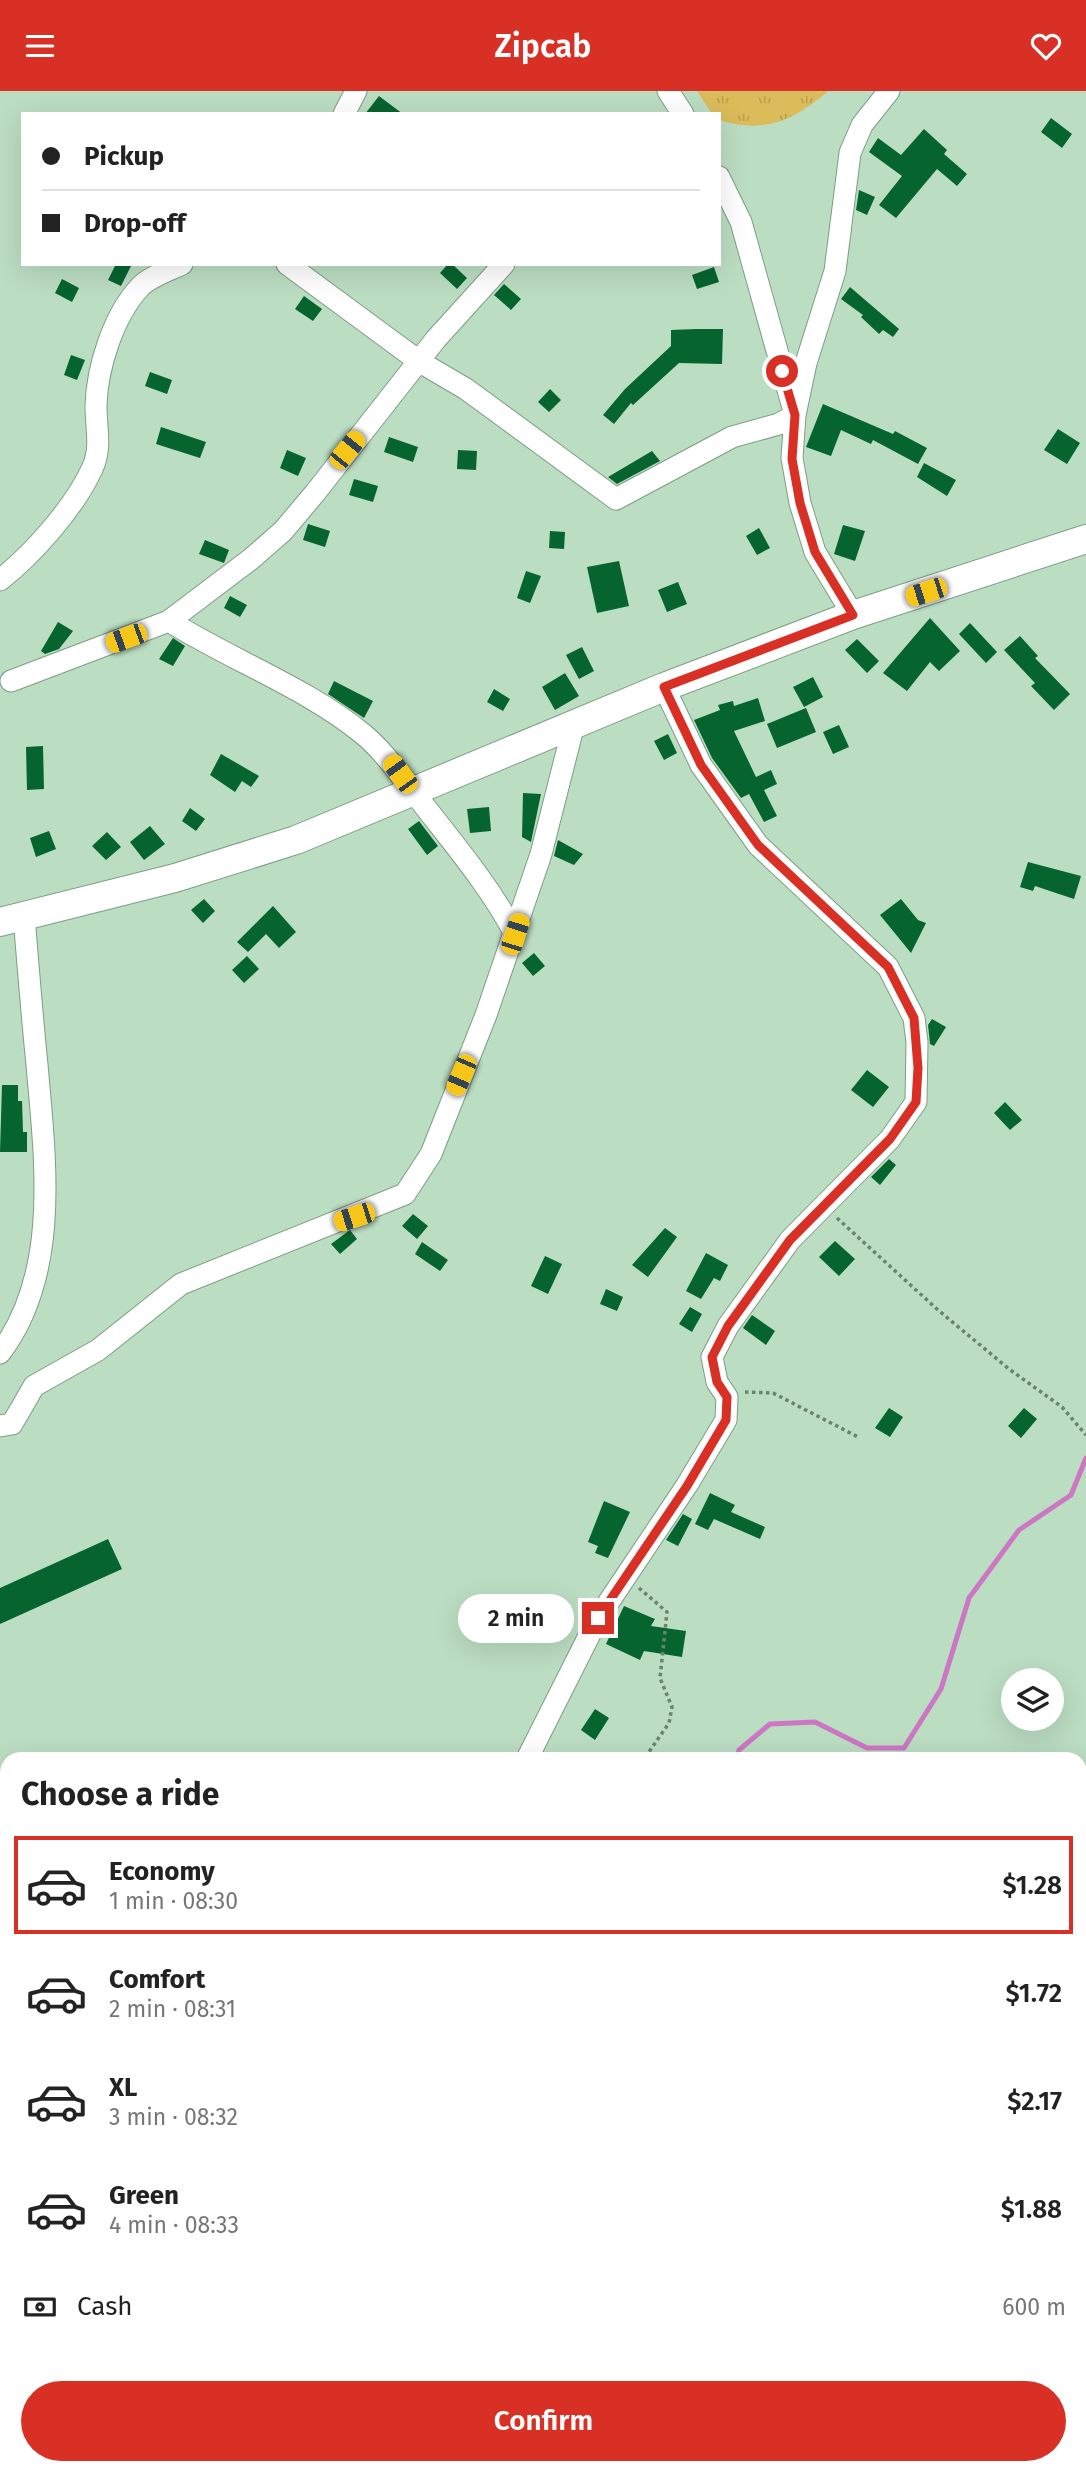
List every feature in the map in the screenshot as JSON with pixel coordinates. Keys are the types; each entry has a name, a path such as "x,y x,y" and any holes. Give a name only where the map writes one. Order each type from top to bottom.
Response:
{"main road":[{"path":"12,919 175,878 296,840 664,687 853,615 1086,540"}],"street":[{"path":"345,112 356,91"},
{"path":"668,91 682,112"},
{"path":"853,615 815,552 800,503 792,459 795,415 806,363 835,271 850,153 862,125 889,91"},
{"path":"721,181 744,233 795,415"},
{"path":"0,580 22,563 71,504 93,468 100,440 97,384 125,309 141,285 179,266"},
{"path":"290,266 420,362 466,389 616,499 732,437 779,424 795,415"},
{"path":"11,681 169,621 283,531 465,304 501,266"},
{"path":"169,621 343,720 388,758 496,897 515,934"},
{"path":"531,1752 598,1618 726,1420 727,1397 717,1382 712,1357 728,1326 790,1240 890,1139 916,1102 918,1055 914,1018 888,967 758,845 701,765 664,687"},
{"path":"0,1426 12,1425 34,1386 98,1350 181,1284 405,1194 431,1154 515,934 541,854 574,724"},
{"path":"0,1353 11,1338 32,1293 40,1250 45,1181 12,919"}],"path":[{"path":"822,1205 938,1310 1009,1369 1062,1407 1086,1435"},
{"path":"717,1382 742,1392 773,1393 860,1438"},
{"path":"626,1578 667,1612 660,1678 672,1707 669,1723 648,1752"}],"green space":[{"path":"697,91 828,91 790,117 764,125 735,124 721,120 721,112 711,112"}],"building":[{"path":"379,96 400,112 367,112"},
{"path":"1051,118 1072,134 1062,148 1041,132"},
{"path":"924,129 947,150 944,154 967,174 957,186 937,169 896,218 879,205 902,176 869,152 878,138 901,155"},
{"path":"859,190 875,197 867,215 856,210"},
{"path":"115,266 131,266 121,286 108,280"},
{"path":"446,266 454,266 467,278 457,289 440,273"},
{"path":"714,267 719,282 697,289 692,275"},
{"path":"62,279 79,288 72,302 55,293"},
{"path":"504,284 521,299 511,310 494,295"},
{"path":"850,287 899,329 893,337 883,330 879,334 861,317 863,315 841,299"},
{"path":"304,296 322,309 313,321 295,309"},
{"path":"723,329 722,364 679,363 633,405 631,403 614,424 603,415 625,389 671,346 671,330"},
{"path":"71,355 85,360 77,380 64,375"},
{"path":"150,372 172,380 167,394 145,386"},
{"path":"550,389 561,400 549,412 538,402"},
{"path":"823,404 893,434 895,431 927,448 918,464 873,440 871,444 841,430 831,456 806,447"},
{"path":"161,427 206,442 200,458 156,444"},
{"path":"1058,429 1080,443 1067,464 1044,450"},
{"path":"389,437 418,447 413,462 384,452"},
{"path":"287,450 306,458 298,476 280,468"},
{"path":"458,450 477,451 476,470 457,469"},
{"path":"652,451 660,461 617,484 608,477"},
{"path":"924,463 956,480 947,496 917,477"},
{"path":"354,479 378,486 373,502 349,495"},
{"path":"308,524 330,531 325,547 303,540"},
{"path":"843,525 865,531 855,561 834,554"},
{"path":"759,528 770,548 757,555 746,536"},
{"path":"550,531 565,532 564,549 549,548"},
{"path":"205,540 229,550 224,563 199,554"},
{"path":"619,561 629,606 597,613 587,567"},
{"path":"526,571 541,576 530,603 517,598"},
{"path":"678,582 687,604 667,612 658,590"},
{"path":"230,596 247,605 240,617 224,608"},
{"path":"930,618 960,651 939,671 930,662 907,691 883,673"},
{"path":"58,622 73,631 59,649 45,654 41,651"},
{"path":"970,623 997,652 986,663 959,634"},
{"path":"1020,636 1038,656 1035,658 1070,694 1054,710 1031,686 1035,683 1004,650"},
{"path":"173,638 185,646 173,666 159,659"},
{"path":"857,639 879,661 867,673 845,650"},
{"path":"582,647 594,671 579,679 566,655"},
{"path":"565,673 579,696 555,710 542,687"},
{"path":"813,677 823,697 804,707 793,687"},
{"path":"334,681 373,701 364,718 328,694"},
{"path":"494,689 510,699 503,711 487,702"},
{"path":"758,698 765,721 734,731 756,777 771,770 777,784 764,790 777,816 764,822 749,794 741,798 712,758 694,720 720,710 718,705 733,701 734,706"},
{"path":"806,708 816,732 777,748 767,724"},
{"path":"839,725 849,747 833,754 823,732"},
{"path":"668,734 677,753 664,760 654,741"},
{"path":"43,746 44,789 27,790 26,747"},
{"path":"221,754 259,776 251,787 242,781 235,792 210,775"},
{"path":"523,793 541,794 531,842 522,837"},
{"path":"489,807 491,831 470,833 467,809"},
{"path":"190,808 205,819 196,831 182,821"},
{"path":"419,821 438,846 427,855 408,829"},
{"path":"150,826 165,844 144,860 130,842"},
{"path":"49,831 56,849 36,857 30,838"},
{"path":"107,832 121,847 106,860 92,846"},
{"path":"558,840 583,854 574,865 554,856"},
{"path":"1028,862 1081,876 1074,899 1035,886 1033,891 1020,887"},
{"path":"204,899 215,911 203,923 191,910"},
{"path":"901,899 918,920 926,923 911,953 880,915"},
{"path":"273,906 296,932 279,948 266,934 248,952 237,942"},
{"path":"534,953 545,966 533,976 522,963"},
{"path":"247,956 259,969 244,983 232,970"},
{"path":"932,1019 946,1027 934,1046 930,1044 928,1025"},
{"path":"867,1070 889,1087 873,1107 851,1090"},
{"path":"2,1085 18,1085 18,1101 22,1101 23,1132 27,1132 27,1152 0,1152"},
{"path":"1005,1102 1022,1120 1010,1130 994,1113"},
{"path":"889,1159 896,1165 880,1185 871,1177"},
{"path":"413,1214 428,1226 417,1239 402,1226"},
{"path":"665,1228 677,1237 648,1277 632,1265"},
{"path":"350,1230 357,1239 340,1254 331,1244"},
{"path":"835,1241 855,1259 839,1276 819,1257"},
{"path":"422,1242 448,1260 440,1271 415,1254"},
{"path":"706,1253 728,1265 720,1281 714,1278 701,1299 686,1291"},
{"path":"545,1256 562,1264 548,1294 531,1286"},
{"path":"606,1289 623,1297 617,1311 600,1304"},
{"path":"690,1307 702,1314 692,1332 679,1324"},
{"path":"752,1315 775,1331 766,1345 743,1328"},
{"path":"889,1408 903,1417 890,1437 875,1428"},
{"path":"1024,1408 1037,1419 1021,1438 1008,1426"},
{"path":"710,1493 735,1505 731,1512 765,1527 760,1539 714,1519 708,1530 695,1524"},
{"path":"604,1501 630,1512 608,1558 595,1553 598,1546 588,1542"},
{"path":"683,1514 692,1519 678,1546 666,1540"},
{"path":"108,1539 122,1569 0,1624 0,1588"},
{"path":"624,1606 655,1619 651,1626 686,1631 682,1657 644,1651 640,1660 606,1644"},
{"path":"595,1709 609,1718 595,1740 581,1730"}],"waterway":[{"path":"739,1752 770,1724 815,1722 867,1748 904,1748 941,1689 969,1598 1019,1530 1071,1495 1086,1458"}],"route":[{"path":"598,1618 687,1486 726,1420 727,1397 717,1382 712,1357 728,1326 790,1240 848,1178 890,1139 916,1102 918,1068 914,1018 888,967 807,894 758,845 701,765 664,687 853,615 815,552 800,503 792,459 795,415 782,371"}]}
